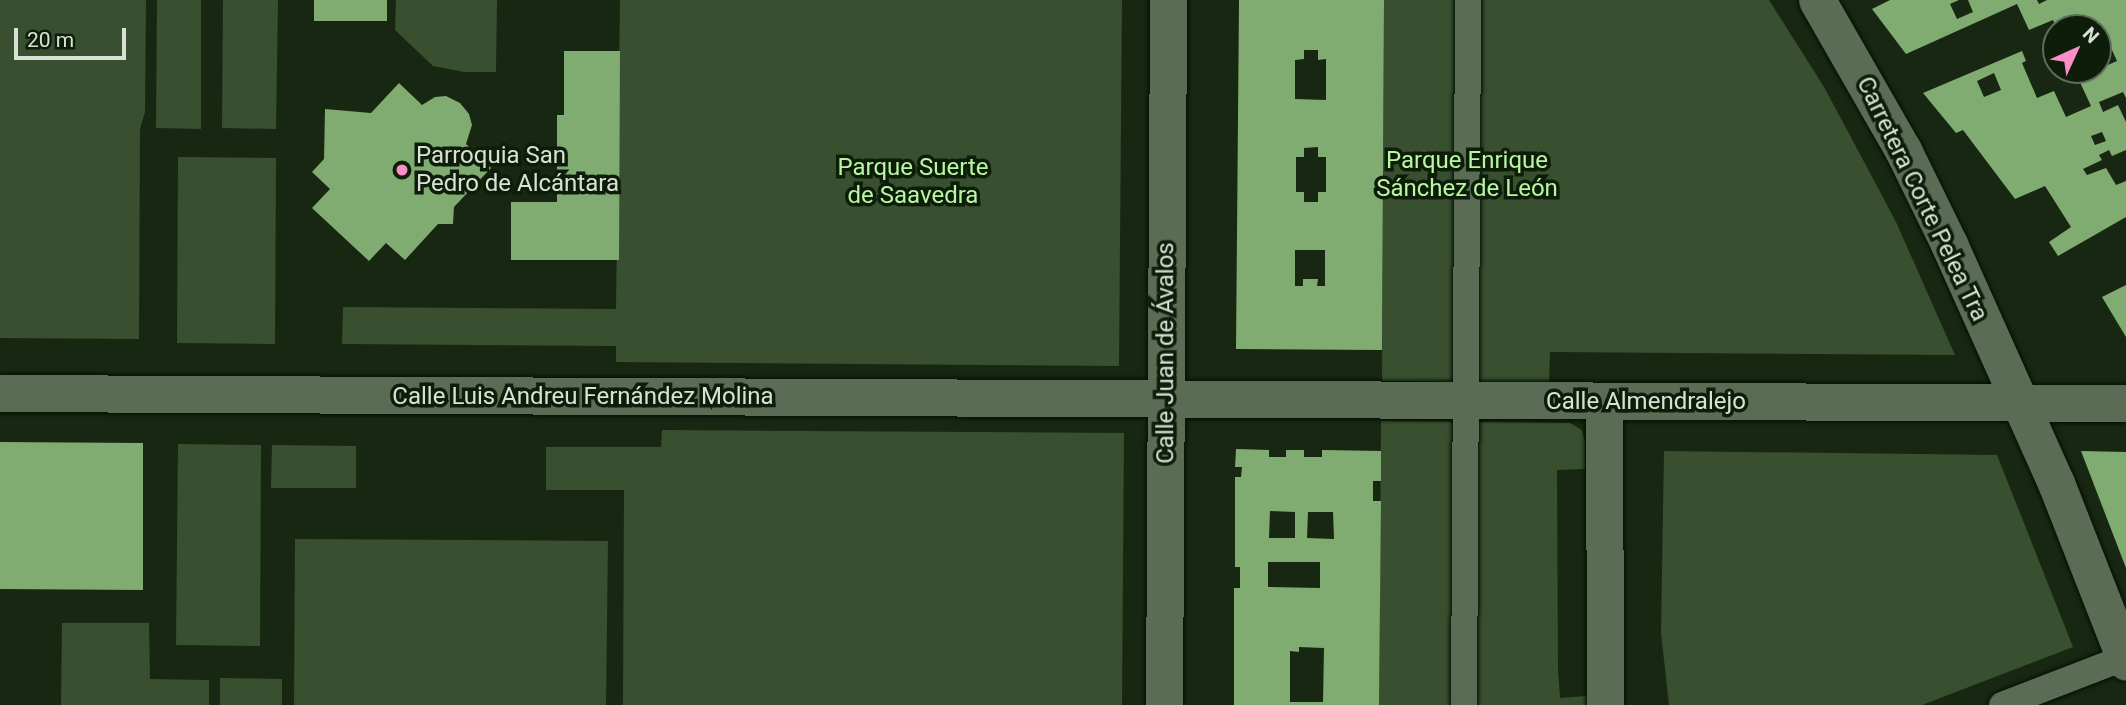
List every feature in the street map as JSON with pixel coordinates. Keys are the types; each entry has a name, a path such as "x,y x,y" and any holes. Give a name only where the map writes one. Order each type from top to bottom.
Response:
{"street":[{"name":"Calle Juan de Ávalos","path":"1164,705 1168,0"},
{"path":"1464,705 1468,0"},
{"name":"Carretera Corte Pelea Tra","path":"1817,0 1903,150 2021,402 2125,660"},
{"name":"Calle Luis Andreu Fernández Molina","path":"0,394 1166,401"},
{"name":"Calle Almendralejo","path":"1166,401 2126,403"},
{"path":"1604,402 1605,705"},
{"path":"2002,705 2125,660"}],"green space":[{"path":"0,0 146,0 145,112 140,129 139,339 0,338"},
{"path":"157,0 201,0 201,129 156,128"},
{"path":"223,0 278,0 276,129 222,128"},
{"path":"396,0 497,0 496,72 464,72 433,66 395,30"},
{"name":"Parque Suerte de Saavedra","path":"620,0 1122,0 1119,366 616,362 616,346 342,344 343,307 616,309"},
{"name":"Parque Enrique Sánchez de León","path":"1384,0 1769,0 1824,87 1896,222 1955,355 1550,352 1549,383 1382,381"},
{"path":"178,157 276,158 275,344 177,343"},
{"path":"1381,421 1570,423 1582,430 1585,469 1557,470 1558,670 1560,698 1587,696 1589,705 1379,705"},
{"path":"662,430 1124,433 1122,705 623,705 624,490 546,490 546,447 661,447"},
{"path":"178,444 261,445 260,646 176,645"},
{"path":"272,445 356,446 356,488 271,488"},
{"path":"1664,451 1997,455 2073,647 1922,705 1669,705 1661,633"},
{"path":"295,539 608,541 606,705 294,705"},
{"path":"62,623 149,623 150,679 209,680 209,705 61,705"},
{"path":"220,678 282,679 282,705 220,705"}],"building":[{"path":"314,0 387,0 387,21 314,21"},
{"path":"1239,0 1384,0 1382,350 1236,349","holes":["1304,50 1318,50 1318,60 1326,59 1326,100 1295,99 1295,60 1304,59","1318,147 1318,157 1326,157 1326,192 1318,192 1318,202 1304,202 1304,192 1296,192 1296,157 1304,157 1304,148","1295,250 1325,250 1325,286 1317,286 1318,279 1303,279 1303,286 1295,286"]},
{"path":"1890,0 1959,0 1950,4 1957,19 1973,12 1968,0 2037,0 2039,4 2047,0 2126,0 2126,98 2123,92 2099,102 2103,112 2118,105 2126,122 2126,150 2112,156 2109,150 2099,155 2102,160 2083,169 2087,175 2106,168 2116,185 2126,181 2126,217 2058,256 2049,242 2071,227 2045,186 2015,199 1963,130 1956,133 1923,93 2022,51 2026,61 2022,63 2037,98 2054,91 2066,117 2091,106 2081,84 2112,84 2112,63 2117,61 2112,50 2112,14 2042,14 2042,25 2029,30 2017,4 1906,54 1872,9","holes":["1994,73 2001,90 1984,97 1977,81","2102,132 2106,141 2095,145 2091,136"]},
{"path":"564,51 620,51 619,260 511,260 511,202 557,202 557,115 564,115"},
{"name":"Parroquia San Pedro de Alcántara","path":"399,83 422,105 435,97 446,96 460,103 469,114 472,125 466,144 491,168 454,207 453,224 438,224 405,260 386,243 369,261 312,208 330,189 312,172 324,159 325,109 371,113"},
{"path":"2126,285 2126,337 2102,297"},
{"path":"0,442 143,443 143,590 0,589"},
{"path":"1236,449 1269,450 1269,457 1286,457 1286,450 1304,450 1304,457 1322,457 1322,450 1381,451 1381,481 1373,481 1373,501 1381,501 1379,705 1234,705 1234,588 1240,588 1240,567 1235,567 1235,477 1241,477 1242,467 1235,467","holes":["1270,511 1295,512 1295,538 1269,538","1308,512 1333,512 1334,539 1307,538","1268,562 1320,562 1320,588 1268,587","1299,647 1324,648 1323,702 1290,702 1290,651 1299,652"]},
{"path":"2081,451 2126,452 2126,568"}],"place":[{"name":"Parroquia San Pedro de Alcántara","path":"402,170"}]}
